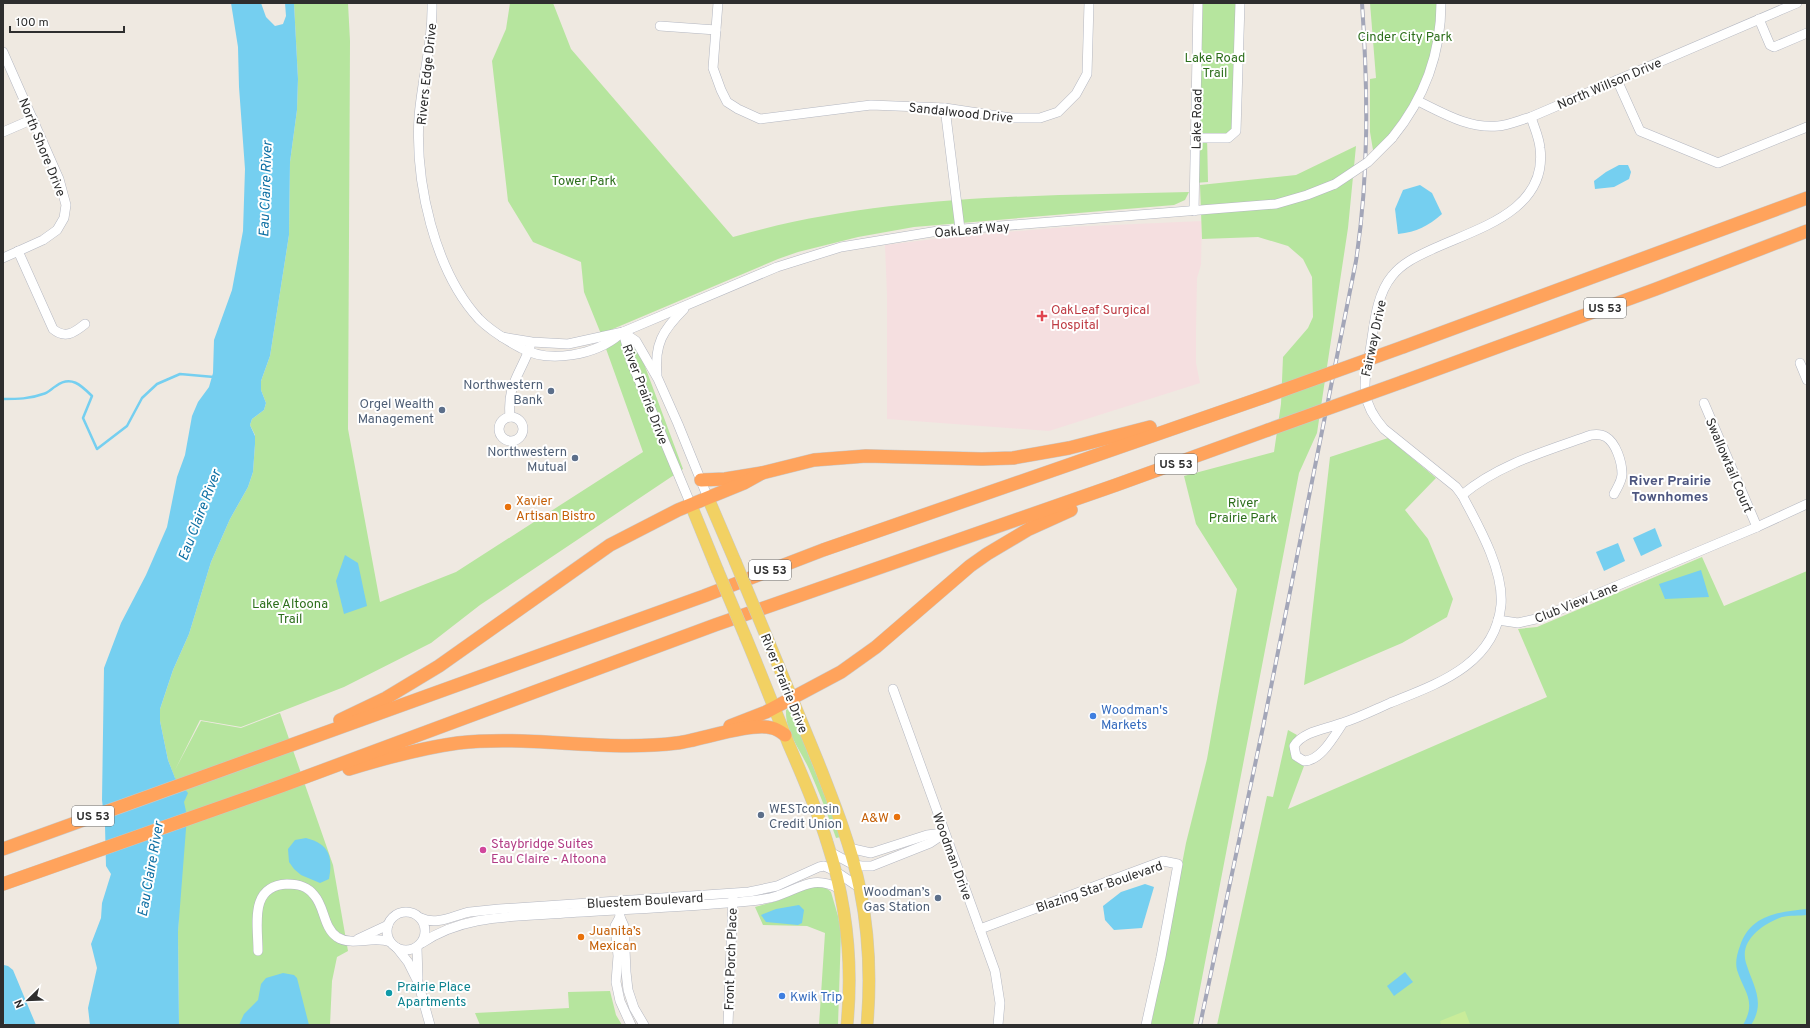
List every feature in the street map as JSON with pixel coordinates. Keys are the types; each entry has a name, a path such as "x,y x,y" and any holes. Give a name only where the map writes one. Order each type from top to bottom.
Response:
{"highway":[{"name":"US 53","path":"3,849 704,596 823,550 1267,396 1403,347 1807,198"},
{"name":"US 53","path":"3,884 277,787 715,625 1116,485 1402,382 1649,292 1807,231"},
{"path":"701,480 725,479 762,473 805,462 866,456 982,459 1034,455 1069,448 1158,425 1203,417"},
{"path":"275,752 386,698 412,683 482,637 610,545 691,505 744,483 762,473"},
{"path":"716,734 775,708 841,672 876,647 970,566 987,554 1028,530 1072,509 1116,485"},
{"path":"277,787 324,776 410,752 459,743 510,741 615,745 657,744 686,741 747,728 766,727 775,729 785,735"}],"main road":[{"name":"River Prairie Drive","path":"708,498 832,798 849,848 860,888 868,951 869,987 867,1025"},
{"name":"River Prairie Drive","path":"691,505 816,809 830,852 835,870 848,952 847,1025"}],"street":[{"name":"Rivers Edge Drive","path":"432,3 431,34 419,118 420,158 425,201 439,248 464,300 480,320 502,337 528,352 546,357 565,357 610,342 623,332"},
{"name":"Sandalwood Drive","path":"718,3 713,68 721,90 728,102 738,110 760,119 871,105 945,108 1011,118 1040,118 1058,112 1076,94 1087,74 1090,3"},
{"name":"Lake Road","path":"1194,211 1198,3"},
{"path":"1195,138 1228,138 1236,131 1240,3"},
{"name":"OakLeaf Way","path":"623,332 777,267 841,247 938,231 1276,204 1307,196 1335,184 1368,162 1392,138 1409,117 1418,101 1436,54 1440,30 1441,3"},
{"name":"North Willson Drive","path":"1418,101 1455,119 1471,124 1485,126 1509,124 1617,80 1797,3"},
{"path":"1759,19 1770,45 1774,47 1807,33"},
{"path":"660,26 716,30"},
{"name":"North Shore Drive","path":"3,52 63,190 66,211 61,225 57,230 43,240 3,258"},
{"path":"1617,80 1640,131 1718,163 1807,127"},
{"path":"945,108 960,229"},
{"name":"Fairway Drive","path":"1498,620 1501,605 1496,570 1462,495 1456,488 1379,423 1373,416 1365,397 1364,379 1379,302 1387,283 1392,276 1415,258 1510,214 1527,199 1537,179 1541,157 1538,136 1531,116"},
{"path":"3,132 33,119"},
{"path":"18,251 53,329 58,333 67,335 77,331 85,324"},
{"path":"658,379 656,366 658,344 670,323 688,305"},
{"name":"Rivers Edge Drive","path":"502,337 532,342 568,344 623,332"},
{"name":"River Prairie Drive","path":"623,332 636,341 658,379 708,498"},
{"name":"River Prairie Drive","path":"623,332 631,361 691,505"},
{"path":"510,417 509,405 512,384 532,342"},
{"path":"1800,363 1807,380"},
{"name":"Swallowtail Court","path":"1704,403 1756,527"},
{"path":"1462,495 1488,477 1509,466 1591,435 1599,434 1606,436 1611,442 1621,465 1622,475 1614,494"},
{"name":"Club View Lane","path":"1498,620 1518,623 1540,618 1807,504"},
{"path":"1343,723 1312,760 1304,761 1296,756 1294,746 1300,739 1310,733 1343,723 1413,694 1460,671 1470,664 1484,650 1498,620"},
{"name":"Woodman Drive","path":"893,689 980,929 998,986 1000,1003 998,1025"},
{"path":"849,848 871,853 926,835 944,833"},
{"path":"830,852 854,865 872,866 930,843 944,833"},
{"name":"Blazing Star Boulevard","path":"980,929 1163,861 1178,864 1161,957 1146,1025"},
{"name":"Bluestem Boulevard","path":"733,898 777,886 819,867 824,866 835,870"},
{"path":"835,870 860,888"},
{"name":"Bluestem Boulevard","path":"419,945 442,930 466,922 733,898 777,896 812,882 824,882 838,888"},
{"path":"258,952 258,902 268,891 284,884 298,884 310,891 317,900 331,931 341,939 377,939 404,950 419,945"},
{"name":"Front Porch Place","path":"728,1025 733,898"},
{"path":"619,909 615,926 618,956 616,982 620,1001 631,1025"},
{"path":"619,909 624,926 628,990 634,1008 644,1025"},
{"name":"Bluestem Boulevard","path":"356,940 388,925 394,916 405,912 416,914 425,920 441,920 471,912 619,909"},
{"path":"418,982 419,945 426,930 421,918"},
{"path":"388,925 388,937 408,962 418,982 430,1025"}],"shaded area":[{"name":"OakLeaf Surgical Hospital","path":"1202,221 1201,265 1197,278 1196,330 1196,363 1200,383 1049,431 887,419 887,295 885,245 958,236 1068,227"}],"green space":[{"name":"Lake Altoona Trail","path":"294,3 348,3 350,41 348,429 380,602 456,572 643,452 605,346 633,334 683,469 480,605 431,643 344,687 241,727 200,720 175,770 201,721 241,728 280,713 333,865 348,951 337,957 332,981 330,1025 179,1025 178,932 184,802 168,760 160,721 160,709 173,670 189,634 211,562 230,519 248,487 253,472 255,435 250,425 252,419 264,410 266,403 261,390 261,381 270,356 289,235 290,162 297,110 298,79"},
{"name":"Tower Park","path":"510,3 553,3 571,49 733,237 789,223 845,212 902,205 1017,197 1189,192 1185,200 1174,205 914,227 858,237 798,252 778,259 601,334 584,292 581,262 533,242 508,201 492,61 506,29"},
{"name":"Lake Road Trail","path":"1195,3 1236,3 1234,127 1228,134 1207,135 1208,182 1194,183"},
{"name":"Cinder City Park","path":"1370,3 1441,3 1424,86 1374,156 1370,132 1370,79 1376,78"},
{"name":"River Prairie Park","path":"1356,146 1348,228 1317,433 1299,473 1193,1025 1151,1025 1186,843 1207,759 1237,589 1196,524 1184,476 1274,452 1281,404 1283,357 1308,328 1313,317 1312,277 1303,259 1288,246 1258,237 1202,239 1200,185 1296,175"},
{"path":"1388,438 1436,478 1405,510 1428,539 1453,599 1447,617 1402,643 1304,685 1330,457"},
{"path":"1702,557 1724,606 1807,571 1807,1025 1217,1025 1267,796 1273,797 1288,730 1297,735 1291,744 1295,761 1304,766 1288,809 1547,697 1518,629 1537,627"},
{"path":"790,708 841,837 836,838 809,769 790,733 786,718 786,710"},
{"path":"813,886 823,887 831,892 841,932 838,1025 819,1025 825,933 807,926 763,925 755,907 777,901"},
{"path":"610,991 616,1015 622,1025 480,1025 475,1013 569,1008 568,992"},
{"path":"1465,1011 1470,1024 1441,1025 1440,1021"}],"water":[{"name":"Eau Claire River","path":"231,3 261,3 266,17 275,26 283,24 286,16 285,3 294,3 298,79 297,110 290,162 289,235 270,356 261,381 261,390 266,403 264,410 252,419 250,425 255,436 255,444 253,472 248,487 230,519 211,562 189,634 173,670 160,709 160,721 168,760 175,778 188,793 184,802 187,816 178,932 179,1025 90,1025 88,1008 97,968 91,944 101,918 102,903 111,874 106,866 105,826 102,800 104,668 121,623 146,575 167,527 177,477 185,455 192,416 198,402 209,387 213,373 214,340 232,290 243,231 245,169 239,87 238,47"},
{"path":"1619,165 1628,165 1631,172 1629,179 1614,187 1595,189 1594,181"},
{"path":"1420,185 1432,193 1442,214 1422,228 1411,232 1398,234 1395,209 1403,190"},
{"path":"1655,528 1662,546 1641,556 1633,538"},
{"path":"1618,543 1625,561 1604,571 1596,552"},
{"path":"345,555 358,563 367,606 344,614 336,581"},
{"path":"1701,570 1709,597 1665,599 1659,584"},
{"path":"306,838 320,844 328,852 330,858 329,879 320,883 301,875 289,862 288,849 295,840"},
{"path":"1145,884 1154,887 1142,928 1114,930 1105,920 1103,906 1121,892"},
{"path":"799,905 804,910 802,923 798,925 766,922 761,915 776,909"},
{"path":"1807,909 1807,915 1782,917 1767,924 1749,940 1746,947 1746,963 1757,994 1758,1009 1751,1025 1743,1025 1747,1017 1749,1003 1736,964 1738,952 1745,936 1758,921 1766,917"},
{"path":"3,962 4,965 13,970 36,1025 5,1025 3,1019"},
{"path":"1405,972 1413,982 1394,996 1387,986"},
{"path":"283,973 294,975 297,978 309,1025 239,1025 244,1014 258,1000 261,984 266,978"}],"waterway":[{"path":"3,399 33,397 46,393 66,381 71,381 80,385 92,396 83,418 97,449 127,426 142,398 157,384 180,374 214,377"}],"railway":[{"path":"1200,1025 1263,727 1356,261 1363,197 1366,132 1362,3"}],"place":[{"name":"OakLeaf Surgical Hospital","path":"1042,316"},
{"name":"Northwestern Bank","path":"551,391"},
{"name":"Orgel Wealth Management","path":"442,410"},
{"name":"Northwestern Mutual","path":"575,458"},
{"name":"Xavier Artisan Bistro","path":"508,507"},
{"name":"Woodman's Markets","path":"1093,716"},
{"name":"WESTconsin Credit Union","path":"761,815"},
{"name":"A&W","path":"897,817"},
{"name":"Staybridge Suites Eau Claire - Altoona","path":"483,850"},
{"name":"Woodman’s Gas Station","path":"938,898"},
{"name":"Juanita’s Mexican","path":"581,937"},
{"name":"Prairie Place Apartments","path":"389,993"},
{"name":"Kwik Trip","path":"782,996"}],"district":[{"name":"River Prairie Townhomes","path":"1670,488"}]}
